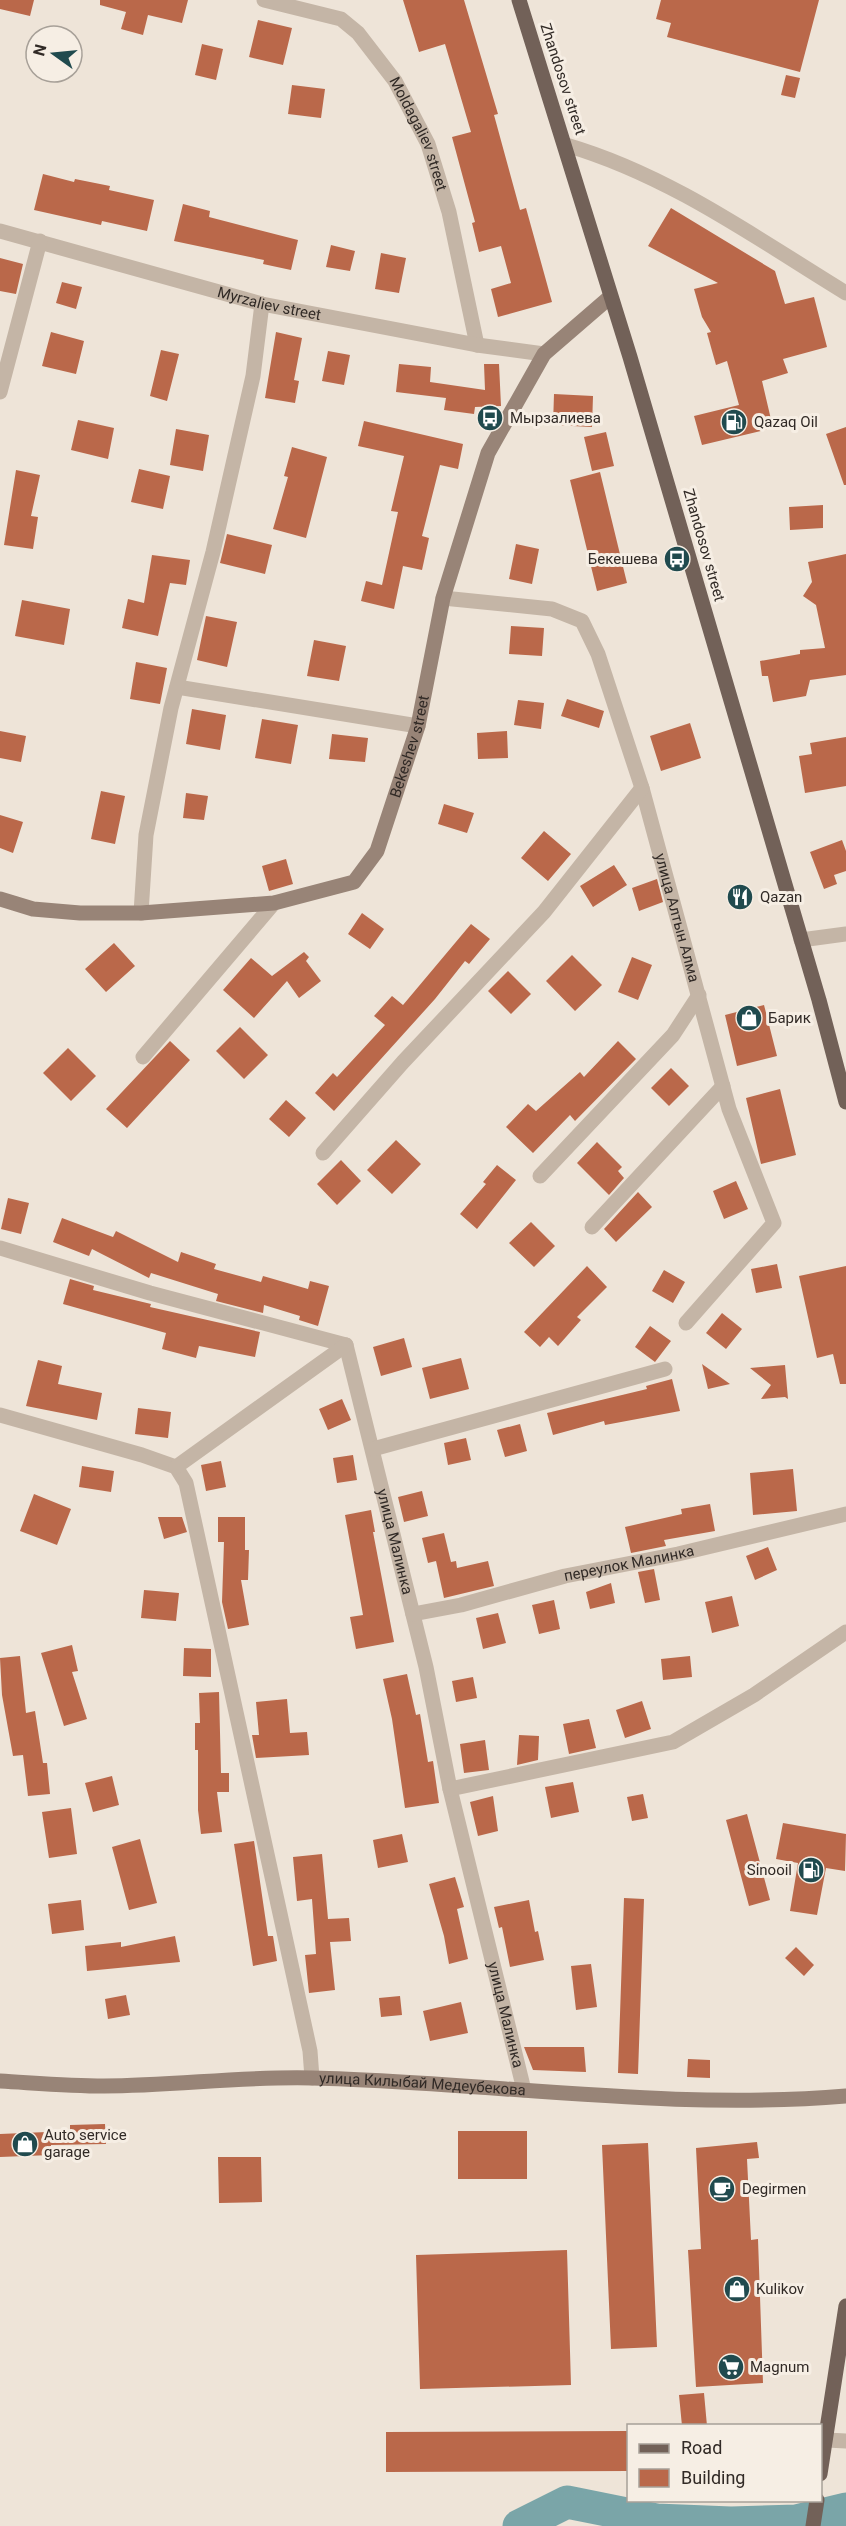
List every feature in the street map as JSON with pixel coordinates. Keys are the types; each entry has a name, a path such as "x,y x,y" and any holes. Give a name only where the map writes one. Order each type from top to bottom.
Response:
{"main road":[{"name":"Zhandosov street","path":"519,0 541,75 566,145 668,485 846,1102"},
{"name":"Bekeshev street","path":"0,899 33,909 80,913 141,913 274,903 354,882 377,851 418,726 443,598 488,453 544,354 610,297"},
{"name":"улица Килыбай Медеубекова","path":"0,2081 104,2086 312,2078 666,2099 781,2101 846,2096"},
{"path":"822,2463 846,2306"},
{"path":"813,2526 817,2502"}],"street":[{"name":"Moldagaliev street","path":"264,0 341,19 358,33 395,81 428,144 449,212 477,345"},
{"path":"566,145 606,156 704,204 846,293"},
{"name":"Myrzaliev street","path":"0,231 262,304 477,345 544,354"},
{"path":"0,392 40,241"},
{"path":"141,913 146,835 177,687 213,552 251,387 262,304"},
{"name":"улица Алтын Алма","path":"443,598 552,609 582,621 598,654 642,788 729,1109 774,1223 686,1323"},
{"path":"177,687 418,726"},
{"path":"323,1154 403,1062 544,912 642,788"},
{"path":"143,1057 274,903"},
{"path":"801,940 846,934"},
{"path":"540,1176 673,1035 699,995"},
{"path":"592,1227 723,1086"},
{"path":"0,1248 150,1293 346,1345"},
{"path":"176,1467 346,1345"},
{"name":"улица Малинка","path":"346,1345 426,1666 450,1789 524,2090"},
{"path":"373,1449 665,1369"},
{"path":"0,1415 142,1455 176,1467 186,1483 310,2050 312,2078"},
{"name":"переулок Малинка","path":"412,1614 461,1605 565,1576 678,1554 846,1514"},
{"path":"450,1789 673,1742 754,1695 846,1632"},
{"path":"826,2440 846,2441"}],"building":[{"path":"0,0 34,0 30,16 0,9"},
{"path":"100,0 188,0 182,23 148,15 143,35 121,29 126,12 100,5"},
{"path":"403,0 464,0 498,114 494,115 520,210 526,208 552,302 498,317 491,289 511,283 501,246 479,252 472,223 475,222 452,137 471,132 445,44 419,52"},
{"path":"661,0 819,0 800,72 667,37 671,23 656,19"},
{"path":"258,20 292,28 283,65 249,57"},
{"path":"202,44 223,49 216,80 195,75"},
{"path":"786,75 800,78 795,98 781,95"},
{"path":"292,85 325,89 321,118 288,114"},
{"path":"43,174 74,182 75,179 110,186 109,190 154,200 147,231 102,221 101,225 34,210"},
{"path":"183,204 210,211 209,217 298,240 291,270 263,264 264,260 174,241"},
{"path":"671,208 775,271 785,304 814,297 827,347 783,359 788,373 762,381 773,428 702,445 694,416 739,405 727,361 716,365 707,333 711,332 702,317 694,289 718,283 648,246"},
{"path":"331,245 355,251 350,271 326,267"},
{"path":"381,253 406,258 399,293 375,289"},
{"path":"0,258 23,264 16,294 0,291"},
{"path":"62,282 82,287 76,309 56,303"},
{"path":"51,332 84,341 76,374 42,366"},
{"path":"276,332 302,338 294,380 299,381 295,403 265,398"},
{"path":"161,350 179,354 167,401 150,396"},
{"path":"328,351 350,355 344,385 322,381"},
{"path":"399,364 431,367 430,382 485,390 484,364 499,364 501,406 475,407 474,414 444,410 446,398 396,392"},
{"path":"554,394 593,396 592,427 553,425"},
{"path":"78,420 114,428 108,459 71,450"},
{"path":"364,421 463,444 458,469 440,465 422,536 429,538 422,570 403,566 394,609 361,601 366,581 382,585 398,512 391,511 404,456 358,446"},
{"path":"846,427 846,485 844,485 826,434"},
{"path":"176,429 209,435 203,471 170,465"},
{"path":"606,432 614,466 592,471 584,437"},
{"path":"292,447 327,457 306,538 273,529 288,477 284,476"},
{"path":"139,469 170,476 163,509 131,502"},
{"path":"16,470 40,475 31,516 38,517 33,549 4,545"},
{"path":"600,472 627,583 597,591 570,480"},
{"path":"823,505 823,528 790,530 789,507"},
{"path":"227,534 272,545 265,574 220,563"},
{"path":"516,544 539,549 532,584 509,579"},
{"path":"846,554 846,675 810,680 806,696 773,702 768,676 762,676 760,661 800,654 800,650 825,648 816,605 803,596 812,582 808,562"},
{"path":"152,555 190,560 186,585 170,583 158,636 122,628 128,599 144,603"},
{"path":"22,600 70,609 64,645 15,636"},
{"path":"206,616 237,622 227,667 197,660"},
{"path":"511,626 544,628 542,656 509,654"},
{"path":"314,640 346,646 339,681 307,676"},
{"path":"136,662 167,668 160,704 130,699"},
{"path":"567,699 604,711 599,728 561,716"},
{"path":"518,700 544,703 541,729 514,725"},
{"path":"192,709 226,715 220,750 186,744"},
{"path":"262,719 298,725 291,764 255,758"},
{"path":"690,723 701,758 661,771 650,736"},
{"path":"0,731 26,736 21,762 0,758"},
{"path":"507,731 508,758 478,759 477,733"},
{"path":"332,734 368,738 365,762 329,759"},
{"path":"846,737 846,786 805,793 799,756 812,754 810,743"},
{"path":"101,791 125,796 115,844 91,839"},
{"path":"186,793 208,796 204,820 183,818"},
{"path":"444,804 474,813 467,833 438,824"},
{"path":"0,815 23,822 13,853 0,848"},
{"path":"544,831 571,854 548,881 521,858"},
{"path":"842,840 846,851 846,871 834,875 837,884 824,889 810,852"},
{"path":"286,859 293,884 269,891 262,866"},
{"path":"614,865 627,885 593,907 580,886"},
{"path":"657,879 663,902 639,911 632,888"},
{"path":"362,913 384,929 370,949 348,934"},
{"path":"471,924 490,939 469,964 465,961 435,999 334,1111 315,1093 333,1073 337,1077 385,1025 374,1016 392,996 403,1005"},
{"path":"114,943 135,966 106,992 85,969"},
{"path":"304,952 309,957 306,961 321,981 299,998 287,981 254,1018 223,990 251,958 272,976"},
{"path":"572,955 602,985 575,1011 546,981"},
{"path":"632,957 652,965 638,1000 618,992"},
{"path":"508,971 531,994 511,1014 488,991"},
{"path":"764,1005 777,1056 737,1066 725,1015"},
{"path":"240,1027 268,1055 244,1079 216,1051"},
{"path":"170,1041 190,1060 127,1128 106,1109"},
{"path":"618,1041 636,1059 575,1121 570,1115 533,1153 506,1127 528,1104 536,1111 580,1072 584,1077"},
{"path":"68,1048 96,1076 71,1101 43,1073"},
{"path":"671,1068 689,1086 669,1106 651,1088"},
{"path":"780,1089 796,1155 761,1164 746,1098"},
{"path":"286,1100 306,1118 289,1137 269,1119"},
{"path":"396,1140 421,1164 392,1194 367,1170"},
{"path":"597,1142 622,1167 618,1171 624,1178 609,1195 577,1163"},
{"path":"341,1160 361,1181 337,1205 317,1184"},
{"path":"497,1165 516,1180 477,1229 460,1214 486,1184 483,1182"},
{"path":"736,1181 748,1209 724,1219 713,1191"},
{"path":"638,1192 652,1207 616,1242 604,1229"},
{"path":"8,1198 29,1203 21,1234 1,1229"},
{"path":"62,1218 113,1237 116,1231 178,1262 181,1252 216,1264 214,1269 261,1282 263,1276 308,1289 310,1281 329,1286 318,1326 299,1320 300,1316 264,1305 263,1313 216,1301 218,1294 151,1273 149,1278 92,1249 89,1256 53,1242"},
{"path":"531,1222 555,1246 534,1267 509,1243"},
{"path":"777,1264 782,1288 756,1293 751,1269"},
{"path":"587,1266 607,1287 577,1317 581,1320 558,1346 549,1337 540,1347 524,1332"},
{"path":"846,1266 846,1384 840,1384 833,1354 817,1358 799,1276"},
{"path":"664,1270 685,1282 673,1303 652,1291"},
{"path":"70,1279 94,1286 93,1290 151,1304 150,1307 260,1332 255,1357 199,1346 196,1358 162,1349 166,1333 63,1304"},
{"path":"722,1313 742,1329 726,1349 706,1333"},
{"path":"650,1326 671,1341 655,1362 635,1347"},
{"path":"404,1338 412,1367 381,1376 373,1347"},
{"path":"461,1358 469,1389 430,1399 422,1368"},
{"path":"38,1360 62,1366 58,1384 102,1393 97,1420 26,1406"},
{"path":"702,1364 730,1384 708,1389"},
{"path":"785,1365 788,1399 785,1397 761,1399 771,1385 750,1368"},
{"path":"672,1379 680,1411 605,1425 604,1421 553,1435 547,1413 647,1389 646,1386"},
{"path":"342,1399 351,1420 328,1430 319,1409"},
{"path":"138,1408 171,1412 168,1438 135,1434"},
{"path":"520,1424 527,1451 505,1457 497,1430"},
{"path":"466,1438 471,1460 448,1465 444,1443"},
{"path":"353,1455 357,1480 337,1483 333,1458"},
{"path":"221,1461 226,1487 206,1491 201,1465"},
{"path":"82,1466 114,1471 111,1492 79,1487"},
{"path":"793,1469 797,1511 753,1515 750,1473"},
{"path":"422,1491 428,1516 404,1522 398,1497"},
{"path":"34,1494 71,1509 57,1545 20,1531"},
{"path":"710,1504 715,1531 664,1540 666,1546 631,1553 625,1527 682,1514 681,1509"},
{"path":"371,1510 375,1532 373,1532 394,1642 356,1649 350,1617 363,1615 345,1515"},
{"path":"158,1517 182,1517 187,1532 164,1539"},
{"path":"218,1517 245,1517 245,1550 249,1550 248,1580 241,1580 249,1625 228,1629 222,1602 224,1542 218,1542"},
{"path":"444,1533 451,1562 456,1561 457,1568 488,1561 494,1586 444,1598 436,1561 428,1563 422,1538"},
{"path":"768,1547 777,1570 755,1580 746,1556"},
{"path":"654,1569 660,1600 645,1603 638,1572"},
{"path":"611,1583 615,1603 590,1609 586,1592"},
{"path":"144,1590 179,1593 176,1621 141,1618"},
{"path":"732,1596 739,1626 712,1633 705,1602"},
{"path":"554,1600 560,1629 539,1634 532,1605"},
{"path":"498,1613 506,1643 483,1649 476,1618"},
{"path":"72,1645 78,1671 72,1672 87,1719 64,1726 41,1653"},
{"path":"184,1648 211,1649 211,1677 183,1676"},
{"path":"20,1656 26,1713 35,1711 43,1763 47,1763 50,1794 28,1796 23,1755 13,1756 2,1695 0,1658"},
{"path":"690,1656 692,1677 663,1680 661,1659"},
{"path":"407,1674 416,1715 420,1714 428,1762 433,1761 439,1803 405,1808 392,1719 383,1679"},
{"path":"473,1677 477,1698 456,1702 452,1681"},
{"path":"219,1692 221,1773 229,1773 229,1792 217,1792 222,1832 201,1834 195,1723 200,1723 199,1693"},
{"path":"287,1699 290,1733 307,1732 309,1755 256,1758 252,1735 259,1735 256,1702"},
{"path":"642,1701 651,1729 625,1738 616,1710"},
{"path":"589,1719 596,1748 569,1754 563,1724"},
{"path":"519,1735 539,1736 538,1760 517,1765"},
{"path":"485,1740 489,1770 464,1773 460,1744"},
{"path":"112,1776 119,1805 93,1812 85,1783"},
{"path":"573,1782 579,1812 551,1818 545,1787"},
{"path":"643,1794 648,1818 632,1821 627,1797"},
{"path":"493,1796 498,1831 478,1836 470,1802"},
{"path":"71,1808 77,1854 49,1858 42,1812"},
{"path":"747,1814 770,1900 749,1906 726,1820"},
{"name":"Sinooil","path":"783,1823 846,1834 845,1871 826,1868 817,1915 790,1911 798,1863 776,1859"},
{"path":"402,1834 408,1862 378,1868 373,1840"},
{"path":"140,1839 157,1903 129,1910 112,1847"},
{"path":"254,1841 268,1936 273,1936 277,1961 253,1966 234,1844"},
{"path":"322,1854 328,1919 349,1918 351,1941 330,1942 335,1990 309,1993 305,1955 316,1954 312,1899 297,1901 293,1857"},
{"path":"455,1877 464,1907 457,1909 468,1959 449,1964 444,1936 429,1884"},
{"path":"624,1898 644,1899 638,2074 618,2073"},
{"path":"81,1900 84,1930 52,1934 48,1904"},
{"path":"529,1900 535,1932 538,1931 544,1960 510,1967 502,1927 499,1928 494,1907"},
{"path":"175,1936 180,1962 87,1971 85,1946 121,1942 121,1947"},
{"path":"796,1947 814,1965 804,1976 785,1958"},
{"path":"591,1964 597,2007 576,2010 571,1966"},
{"path":"126,1995 130,2015 108,2019 105,1999"},
{"path":"400,1996 402,2015 381,2017 379,1998"},
{"path":"461,2002 468,2033 430,2041 423,2011"},
{"path":"524,2047 584,2047 586,2072 533,2070"},
{"path":"688,2059 710,2060 710,2078 687,2077"},
{"path":"105,2124 106,2144 51,2145 51,2155 0,2157 0,2134 70,2131 70,2125"},
{"path":"458,2131 527,2131 527,2179 458,2179"},
{"path":"757,2142 759,2158 747,2159 751,2240 758,2239 763,2383 696,2387 688,2250 701,2249 696,2148"},
{"path":"648,2143 657,2347 611,2349 602,2145"},
{"path":"218,2157 261,2157 262,2202 219,2203"},
{"path":"567,2250 571,2385 420,2389 416,2255"},
{"path":"704,2393 707,2424 682,2424 679,2395"},
{"path":"627,2431 627,2471 386,2472 386,2432"}],"waterway":[{"path":"519,2526 567,2502 656,2520 731,2523 796,2521 846,2509"}],"place":[{"name":"Мырзалиева","path":"490,418"},
{"name":"Qazaq Oil","path":"734,422"},
{"name":"Бекешева","path":"677,559"},
{"name":"Qazan","path":"740,897"},
{"name":"Барик","path":"749,1018"},
{"name":"Sinooil","path":"811,1870"},
{"name":"Auto service garage","path":"25,2144"},
{"name":"Degirmen","path":"722,2189"},
{"name":"Kulikov","path":"737,2289"},
{"name":"Magnum","path":"731,2367"}]}
